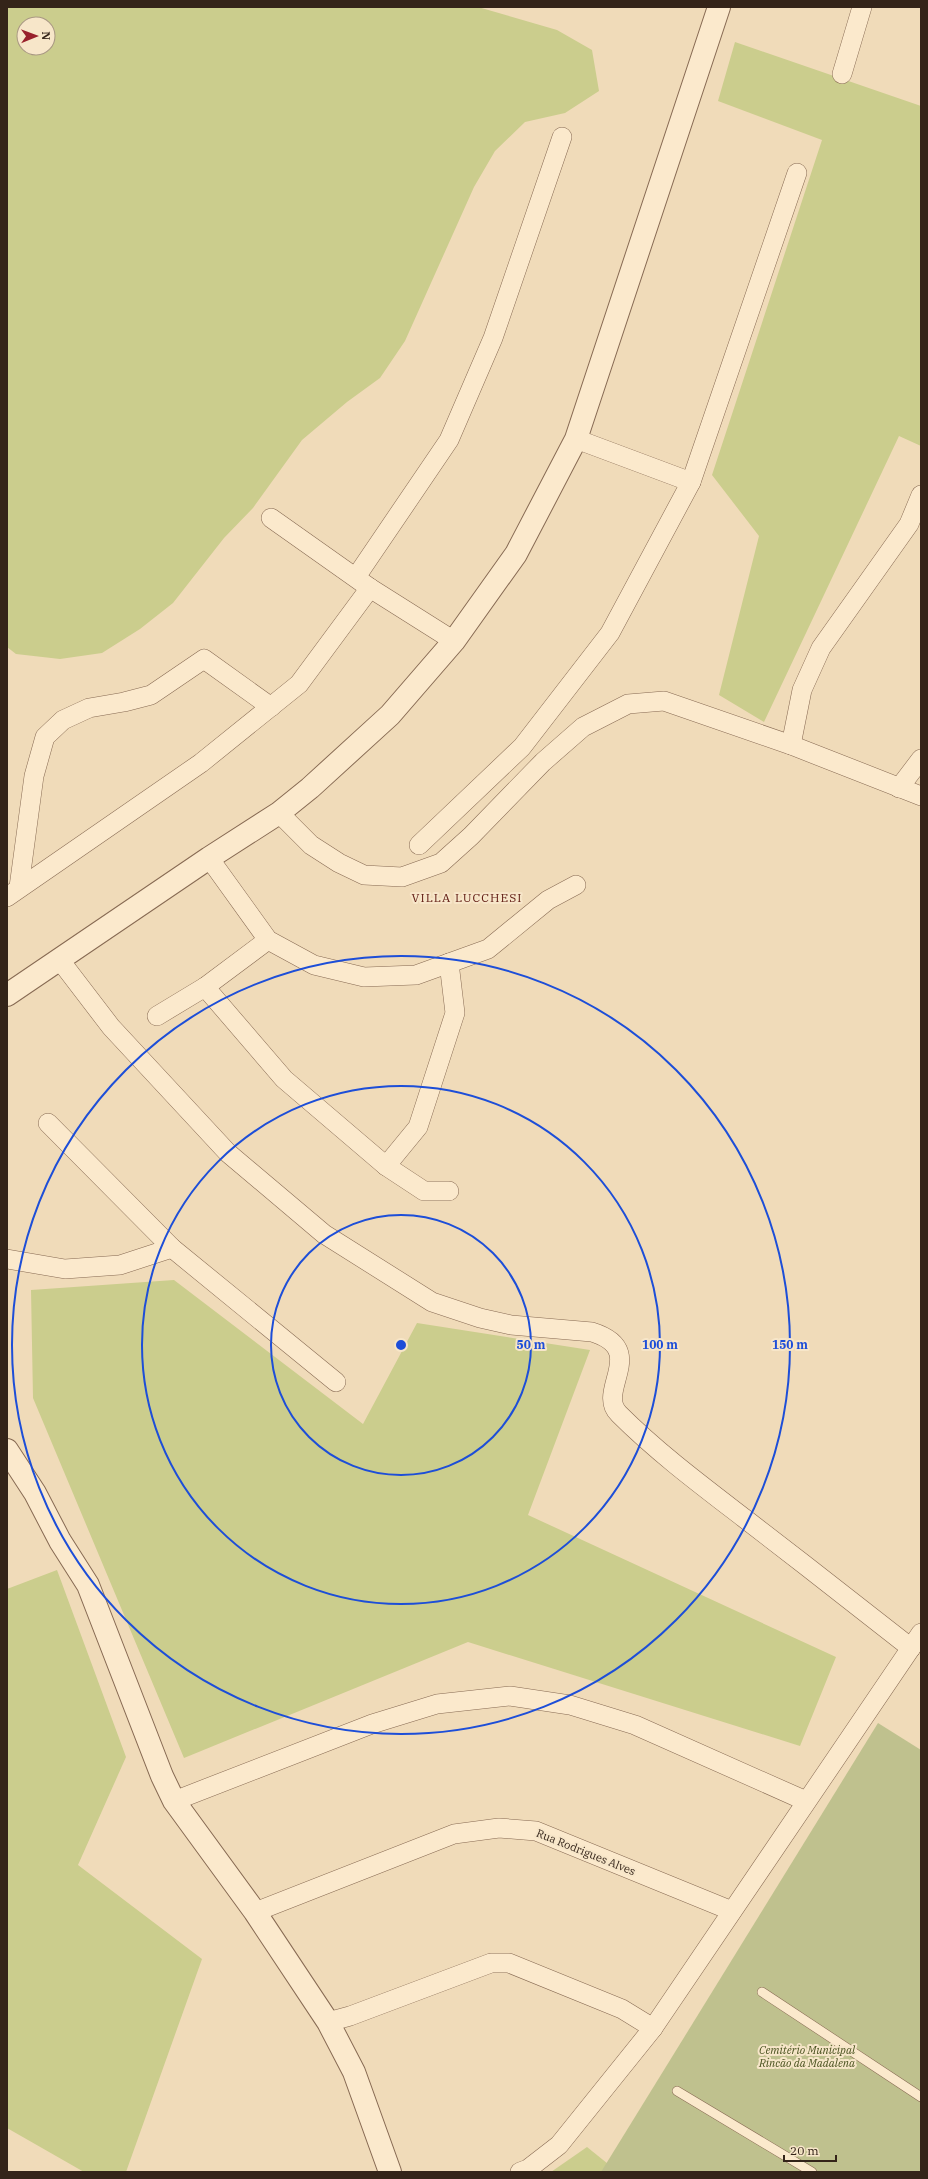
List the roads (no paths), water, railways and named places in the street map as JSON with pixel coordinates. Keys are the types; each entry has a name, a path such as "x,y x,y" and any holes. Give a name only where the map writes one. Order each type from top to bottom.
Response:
{"street":[{"path":"7,995 208,858 279,813 310,788 390,715 454,641 516,554 576,439 719,7"},
{"path":"842,74 862,7"},
{"path":"13,892 201,762 299,684 450,440 493,338 562,136"},
{"path":"419,845 522,747 610,633 691,482 797,173"},
{"path":"576,439 691,482"},
{"path":"791,745 802,690 821,648 909,524 921,495"},
{"path":"271,518 363,582 454,641"},
{"path":"13,892 34,776 45,737 63,720 89,708 151,695 204,659 271,707"},
{"path":"279,813 312,845 339,863 364,875 402,877 441,863 471,836 543,762 583,727 628,704 664,701 791,745 921,796"},
{"path":"899,788 921,759"},
{"path":"208,858 268,940 314,965 364,977 416,975 488,949 548,900 576,885"},
{"path":"157,1016 205,987 268,940"},
{"path":"59,960 111,1027 228,1153 324,1234 432,1302 480,1318 511,1325 592,1332 603,1335 612,1341 620,1361 620,1372 612,1397 617,1413 668,1459 916,1640 653,2028 559,2145 528,2169 520,2172"},
{"path":"386,1166 418,1127 455,1013 449,963"},
{"path":"205,987 284,1080 386,1166 424,1191 449,1191"},
{"path":"48,1123 172,1248 336,1382"},
{"path":"7,1259 65,1269 120,1264 172,1248"},
{"path":"7,1450 35,1493 60,1541 88,1585 162,1776 174,1801 255,1912 328,2022 354,2072 390,2172"},
{"path":"174,1801 372,1724 436,1704 510,1696 570,1705 635,1725 806,1801"},
{"name":"Rua Rodrigues Alves","path":"255,1912 454,1834 499,1828 536,1831 732,1911"},
{"path":"328,2022 350,2016 491,1963 509,1963 622,2009 653,2028"}],"lane":[{"path":"762,1992 921,2097"},
{"path":"677,2091 812,2172"}],"district":[{"name":"VILLA LUCCHESI","path":"467,898"}],"park label":[{"name":"Cemitério Municipal Rincão da Madalena","path":"807,2056"}]}
